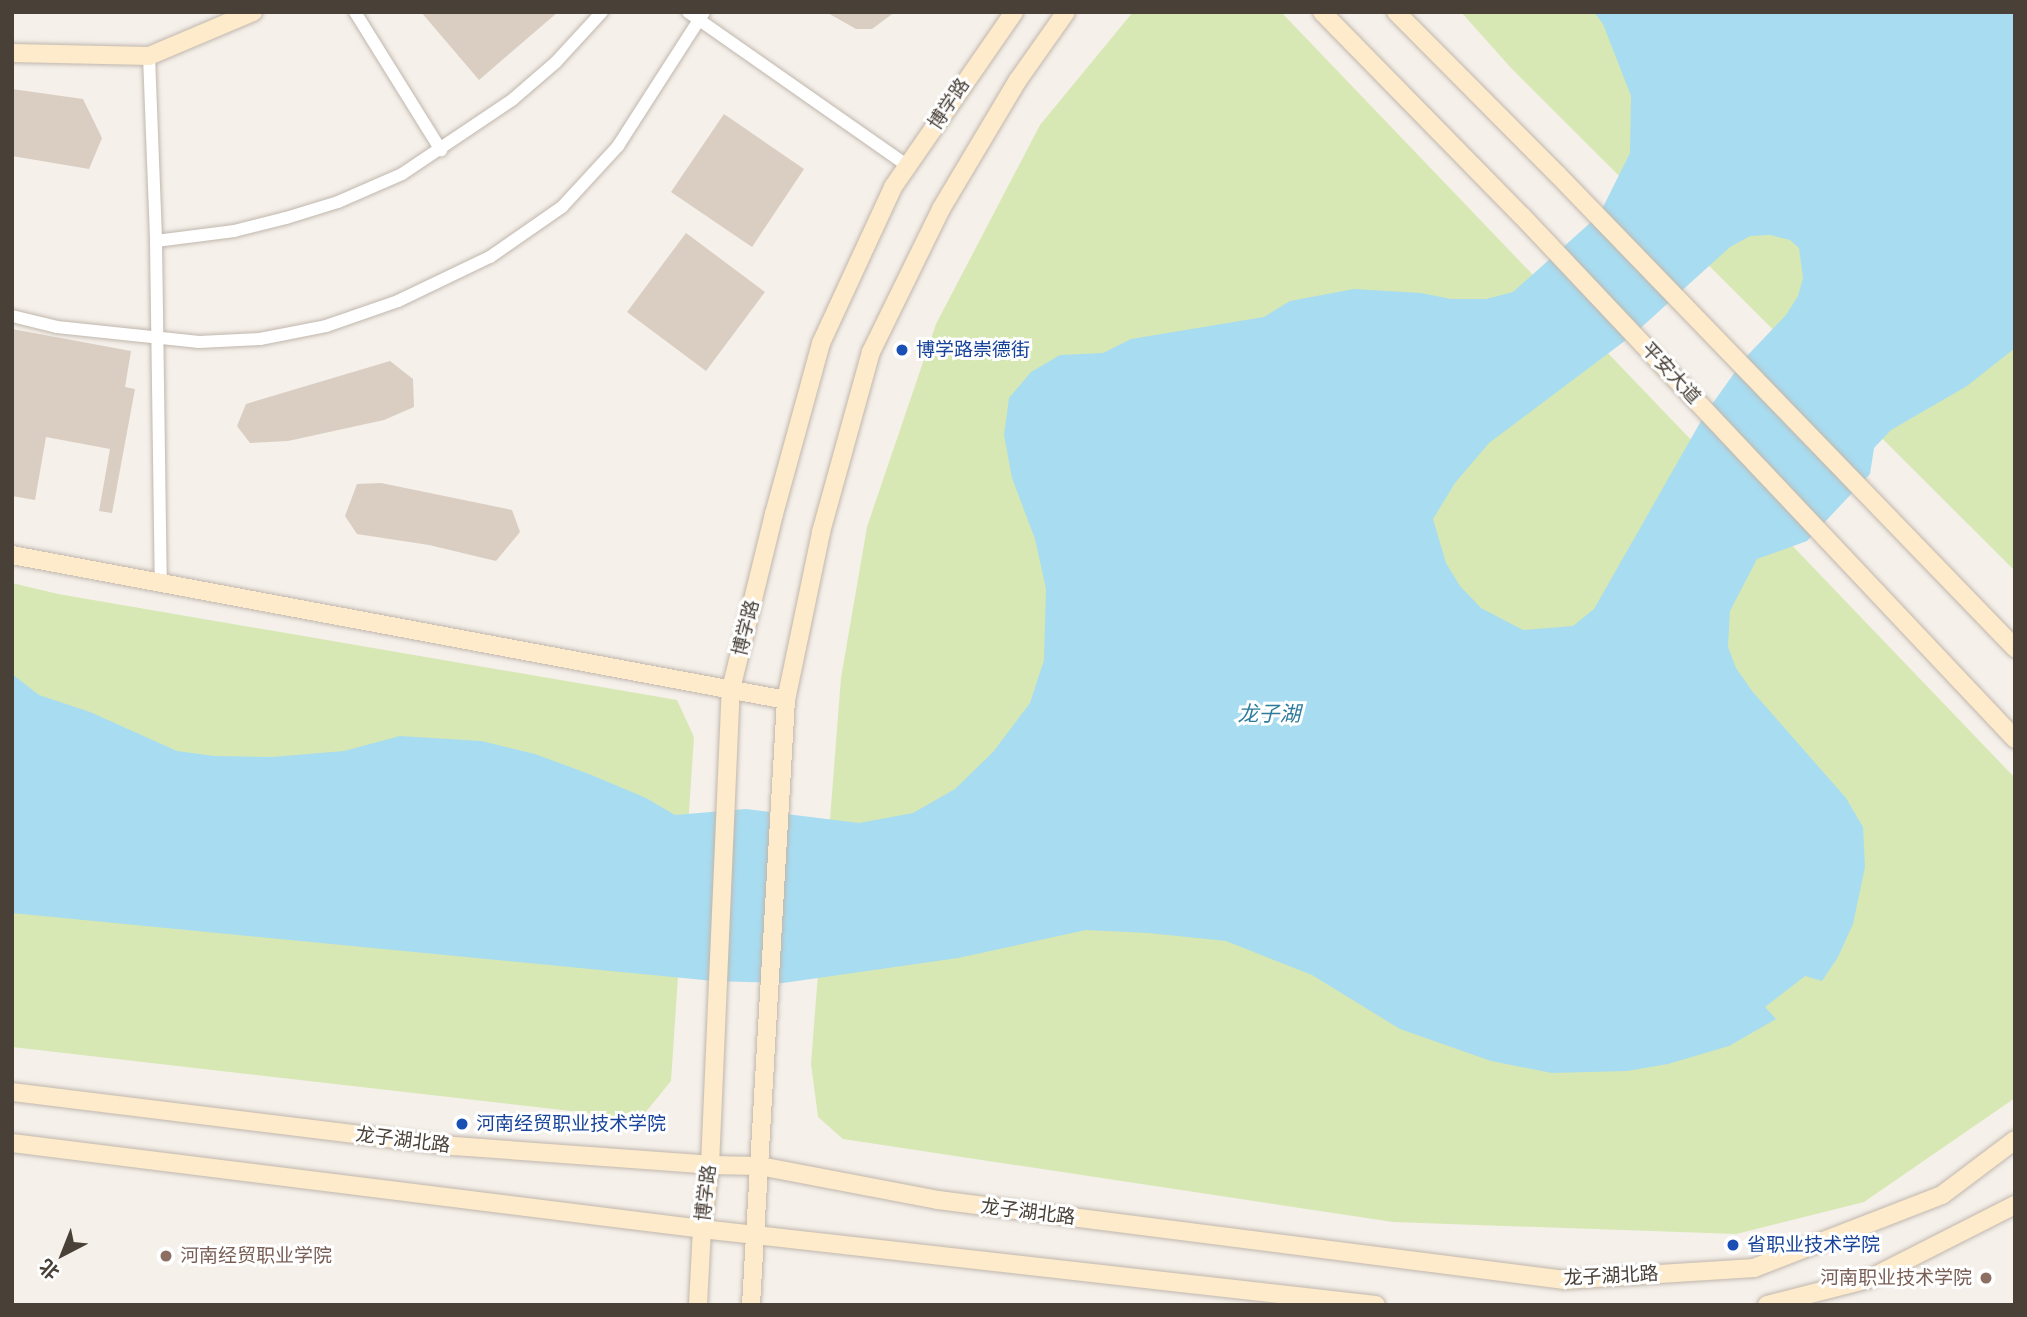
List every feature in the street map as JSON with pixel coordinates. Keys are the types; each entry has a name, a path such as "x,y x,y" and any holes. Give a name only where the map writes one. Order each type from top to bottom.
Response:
{"street":[{"path":"12,52 149,56 253,12"},
{"path":"355,12 441,150"},
{"path":"156,241 234,232 338,202 401,174 441,150 512,100 556,62 602,12"},
{"path":"688,12 702,16 908,166"},
{"name":"博学路","path":"698,1305 702,1229 710,1165 731,689 774,514 821,343 893,187 1014,12"},
{"path":"751,1305 786,701 821,532 871,352 942,209 1018,80 1066,12"},
{"name":"平安大道","path":"1322,12 1522,216 2015,739"},
{"path":"1395,12 1558,176 2015,648"},
{"path":"12,316 57,327 199,342 260,339 326,326 398,301 490,257 562,207 618,146 702,16"},
{"path":"149,56 156,241 161,585"},
{"path":"12,555 786,701"},
{"name":"龙子湖北路","path":"12,1092 454,1146 710,1165 760,1166 938,1200 1565,1280 1754,1268 1942,1195 2015,1140"},
{"path":"12,1143 702,1229 1376,1305"},
{"path":"1767,1305 1869,1279 2015,1205"}],"green space":[{"path":"1133,12 1281,12 2015,778 2015,1098 1864,1202 1736,1234 1393,1222 843,1139 818,1117 811,1064 841,678 867,527 936,324 1040,125"},
{"path":"1461,12 2015,12 2015,571 1512,69"},
{"path":"12,583 58,594 677,700 694,737 671,1081 640,1119 12,1047"}],"water":[{"name":"龙子湖","path":"1594,12 2015,12 2015,348 1967,386 1891,430 1874,448 1870,474 1807,541 1757,559 1730,611 1728,647 1736,668 1752,691 1846,798 1863,827 1865,867 1853,924 1838,957 1822,981 1805,976 1765,1007 1776,1019 1729,1046 1668,1064 1627,1071 1552,1073 1491,1061 1400,1029 1312,975 1226,941 1148,933 1086,930 958,958 783,983 714,981 12,913 12,674 39,695 90,712 177,751 214,756 272,757 344,751 400,736 481,741 535,754 589,774 646,798 675,815 746,809 859,823 913,813 955,789 993,752 1030,703 1044,660 1046,589 1035,539 1012,478 1004,435 1009,398 1031,372 1060,355 1103,353 1131,339 1264,317 1290,301 1354,289 1421,293 1451,299 1486,299 1513,292 1599,215 1630,153 1631,96 1603,24","holes":["1770,235 1790,240 1799,248 1803,278 1798,296 1786,315 1745,358 1705,414 1594,609 1573,626 1523,630 1481,608 1460,586 1446,563 1433,519 1455,483 1489,443 1634,334 1730,247 1750,236"]}],"building":[{"path":"421,12 558,12 479,80"},
{"path":"826,12 895,12 872,29 856,29"},
{"path":"12,89 83,99 102,138 89,169 12,156"},
{"path":"724,114 804,169 752,247 671,192"},
{"path":"686,233 765,292 706,371 627,312"},
{"path":"12,329 131,351 125,387 135,389 112,513 99,511 110,449 46,437 35,500 12,496"},
{"path":"390,361 413,379 414,407 384,420 288,441 250,443 237,426 246,404"},
{"path":"381,483 512,510 520,532 496,561 429,545 357,534 345,516 357,484"}],"place":[{"name":"博学路崇德街","path":"902,350"},
{"name":"河南经贸职业技术学院","path":"462,1124"},
{"name":"省职业技术学院","path":"1733,1245"},
{"name":"河南经贸职业学院","path":"166,1256"},
{"name":"河南职业技术学院","path":"1986,1278"}]}
